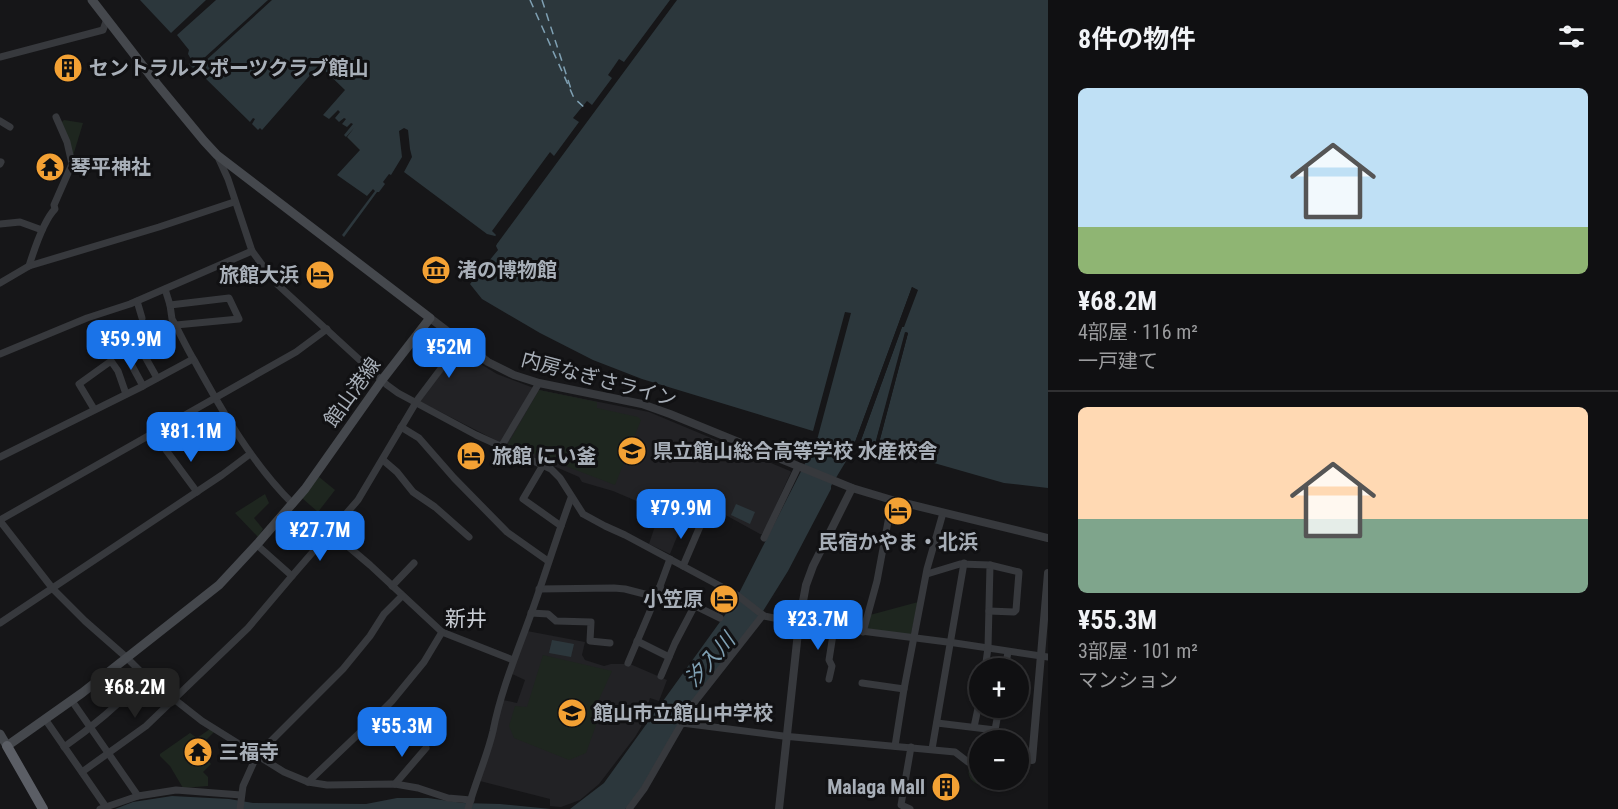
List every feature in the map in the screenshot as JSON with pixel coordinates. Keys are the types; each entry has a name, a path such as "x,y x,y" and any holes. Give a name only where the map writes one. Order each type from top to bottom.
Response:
{"highway":[{"path":"3,749 42,809"}],"main road":[{"path":"92,0 176,108 218,155 430,318"},
{"name":"館山港線","path":"3,749 72,701 211,592 257,545 305,489 382,380 430,318"},
{"path":"0,734 3,749"}],"street":[{"path":"0,57 103,30 107,19"},
{"path":"29,266 42,230 50,214 56,209 54,205 72,164 67,142 56,117"},
{"path":"0,121 10,127"},
{"path":"218,155 252,251 278,285 398,393 501,447 555,472 583,514 737,596 762,615 799,623 1044,656"},
{"path":"0,283 29,266 234,202"},
{"path":"0,224 20,222 42,230"},
{"path":"0,354 78,321 165,290 252,251"},
{"path":"165,290 172,320 215,398 250,454 272,483 293,504"},
{"path":"170,306 229,298 238,319 176,326"},
{"path":"137,301 142,318"},
{"name":"内房なぎさライン","path":"430,318 498,367 539,383 642,404 835,483 892,500 1048,538"},
{"path":"327,329 296,352 0,521 53,589 85,621 147,677 202,721 284,772 308,782 327,785 396,784 418,788 470,804 513,660 572,498"},
{"path":"134,337 156,378"},
{"path":"82,771 146,726 248,628 358,500 418,399 461,342"},
{"path":"124,351 142,386"},
{"path":"0,457 193,359"},
{"path":"94,409 79,384 111,361 126,394"},
{"path":"501,447 539,383"},
{"path":"401,427 419,438 507,532 548,561"},
{"path":"166,450 197,492"},
{"path":"0,623 250,454"},
{"path":"383,460 397,472 413,492 435,507 469,537"},
{"path":"543,465 523,499 561,526"},
{"path":"764,538 799,468"},
{"path":"779,809 799,623 806,585 813,566 852,488"},
{"path":"862,632 877,581 892,500"},
{"path":"895,746 927,574 943,513"},
{"path":"683,566 701,524"},
{"path":"331,532 442,632 513,660"},
{"path":"257,545 291,576"},
{"path":"628,663 670,559"},
{"path":"392,586 414,563"},
{"path":"927,574 964,563 990,565 1019,572 1016,610 1014,612 989,611"},
{"path":"932,749 964,563"},
{"path":"987,658 990,565"},
{"path":"1032,760 1044,656 1048,573"},
{"path":"538,589 614,588 656,597"},
{"path":"659,588 720,618"},
{"path":"240,809 243,786 257,755 343,669 384,614 402,596"},
{"path":"661,676 695,604"},
{"path":"531,613 548,614 556,621 591,622 590,641 610,643"},
{"path":"628,809 644,789 686,713 762,615"},
{"path":"829,679 832,666 829,660 834,627"},
{"path":"308,782 392,701 424,662 442,632"},
{"path":"638,641 669,657"},
{"path":"1007,658 1008,652"},
{"path":"64,747 90,729 147,677"},
{"path":"862,683 904,689"},
{"path":"72,701 138,796"},
{"path":"974,727 976,718"},
{"path":"937,723 995,730 997,718"},
{"path":"45,719 82,771 103,808 138,796 176,790 241,797"},
{"path":"682,723 955,752 968,762"},
{"path":"910,809 901,805 911,747"},
{"path":"396,784 426,748"}],"shaded area":[{"path":"64,120 83,123 73,156 62,126"},
{"name":"県立館山総合高等学校 水産校舎","path":"459,351 497,374 539,390 649,412 790,471 762,534 693,497 670,554 649,544 660,511 613,491 582,482 579,477 505,445 421,402 420,399"},
{"path":"539,390 597,402 597,408 638,417 641,420 615,485 508,444"},
{"path":"319,477 335,490 318,512 302,498"},
{"path":"265,494 269,503 254,518 263,529 258,537 235,513"},
{"path":"918,602 911,634 865,630 870,615"},
{"name":"館山市立館山中学校","path":"527,631 585,642 582,655 585,660 604,666 630,664 667,680 659,701 650,698 641,727 599,784 580,800 561,807 550,806 550,799 480,781 503,700 517,703 525,680 510,673"},
{"path":"543,655 612,671 595,708 600,714 586,753 569,760 514,738 509,726 515,706 527,707"},
{"path":"210,729 214,732 190,756 198,758 205,756 211,764 203,772 208,777 208,786 183,788 160,754 190,733 197,738"}],"water":[{"path":"140,0 206,0 171,33"},
{"path":"216,0 268,0 193,68 189,64 192,61 188,54 189,50 177,35"},
{"name":"汐入川","path":"272,0 1048,0 1048,488 1004,483 878,447 908,333 906,332 875,445 861,440 917,290 912,287 851,453 831,486 788,571 760,616 679,723 636,797 625,809 570,809 604,783 735,601 817,440 851,313 845,312 813,431 642,379 593,360 540,333 482,299 470,284 498,250 495,236 487,234 404,172 412,157 408,130 404,128 399,131 402,157 391,175 389,174 383,182 385,184 344,237 342,235 375,191 373,189 367,196 337,175 360,150 347,137 354,128 346,137 344,135 353,124 347,127 342,124 346,119 344,118 339,122 335,118 340,112 338,110 329,119 323,115 345,90 319,65 262,130 260,128 258,130 252,124 255,119 253,118 250,122 200,73 205,68 202,64"},
{"path":"736,504 755,512 750,524 731,515"},
{"path":"552,640 574,644 571,657 549,653"},
{"path":"172,796 229,799 253,803 366,804 397,798 428,798 463,803 551,809 115,809 133,802"}],"pier":[{"path":"670,0 677,0 494,248 493,239 496,235 492,231 550,152 554,156 579,122 573,118 587,101 592,105 612,78 608,75 619,59 624,62"},
{"path":"912,287 918,290 904,327 902,327 860,443 858,441 854,454 851,453"},
{"path":"905,332 908,333 877,450 874,448"}],"ferry route":[{"path":"530,0 574,98 585,108"},
{"path":"542,0 571,89"}],"place":[{"name":"セントラルスポーツクラブ館山","path":"68,68"},
{"name":"琴平神社","path":"50,167"},
{"name":"渚の博物館","path":"436,270"},
{"name":"旅館大浜","path":"320,275"},
{"name":"県立館山総合高等学校 水産校舎","path":"632,451"},
{"name":"旅館 にい釜","path":"471,456"},
{"name":"民宿かやま・北浜","path":"898,511"},
{"name":"小笠原","path":"724,599"},
{"name":"館山市立館山中学校","path":"572,713"},
{"name":"三福寺","path":"198,752"},
{"name":"Malaga Mall","path":"946,787"}],"district":[{"name":"新井","path":"466,619"}]}
